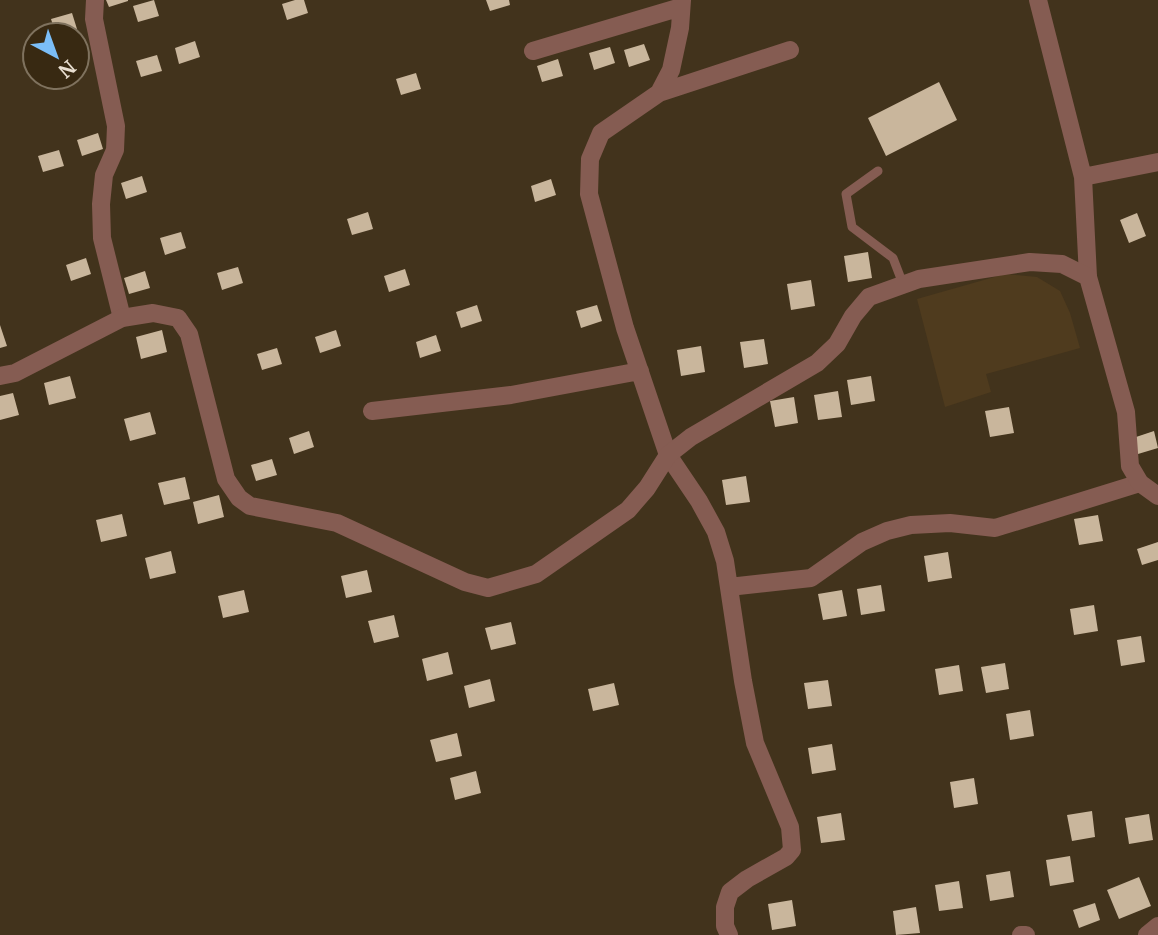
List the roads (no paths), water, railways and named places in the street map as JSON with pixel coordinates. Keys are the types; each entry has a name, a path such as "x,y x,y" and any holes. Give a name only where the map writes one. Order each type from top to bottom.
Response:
{"street":[{"path":"95,0 94,19 116,126 115,150 104,175 102,237 122,318"},
{"path":"1038,0 1083,177 1088,277 1126,412 1130,466 1140,484 1158,496"},
{"path":"533,51 681,4 680,28 671,70 659,93"},
{"path":"729,935 725,926 725,907 730,892 786,857 792,850 793,842 790,827 755,743 725,561 716,532 668,455 625,328 589,194 590,159 601,133 659,93 790,50"},
{"path":"1083,177 1158,162"},
{"path":"0,376 15,373 122,318 153,313 178,318 190,334 226,479 239,498 250,506 337,523 465,582 488,588 536,574 628,510 647,488 668,455 691,437 817,363 837,344 853,316 869,297 919,279 1030,262 1062,264 1088,277"},
{"path":"372,411 511,395 640,371"},
{"path":"729,587 811,578 862,542 887,531 950,523 995,528 1140,484"},
{"path":"1147,935 1158,926"}],"lane":[{"path":"878,171 846,194 852,227 893,258 903,284"}]}
